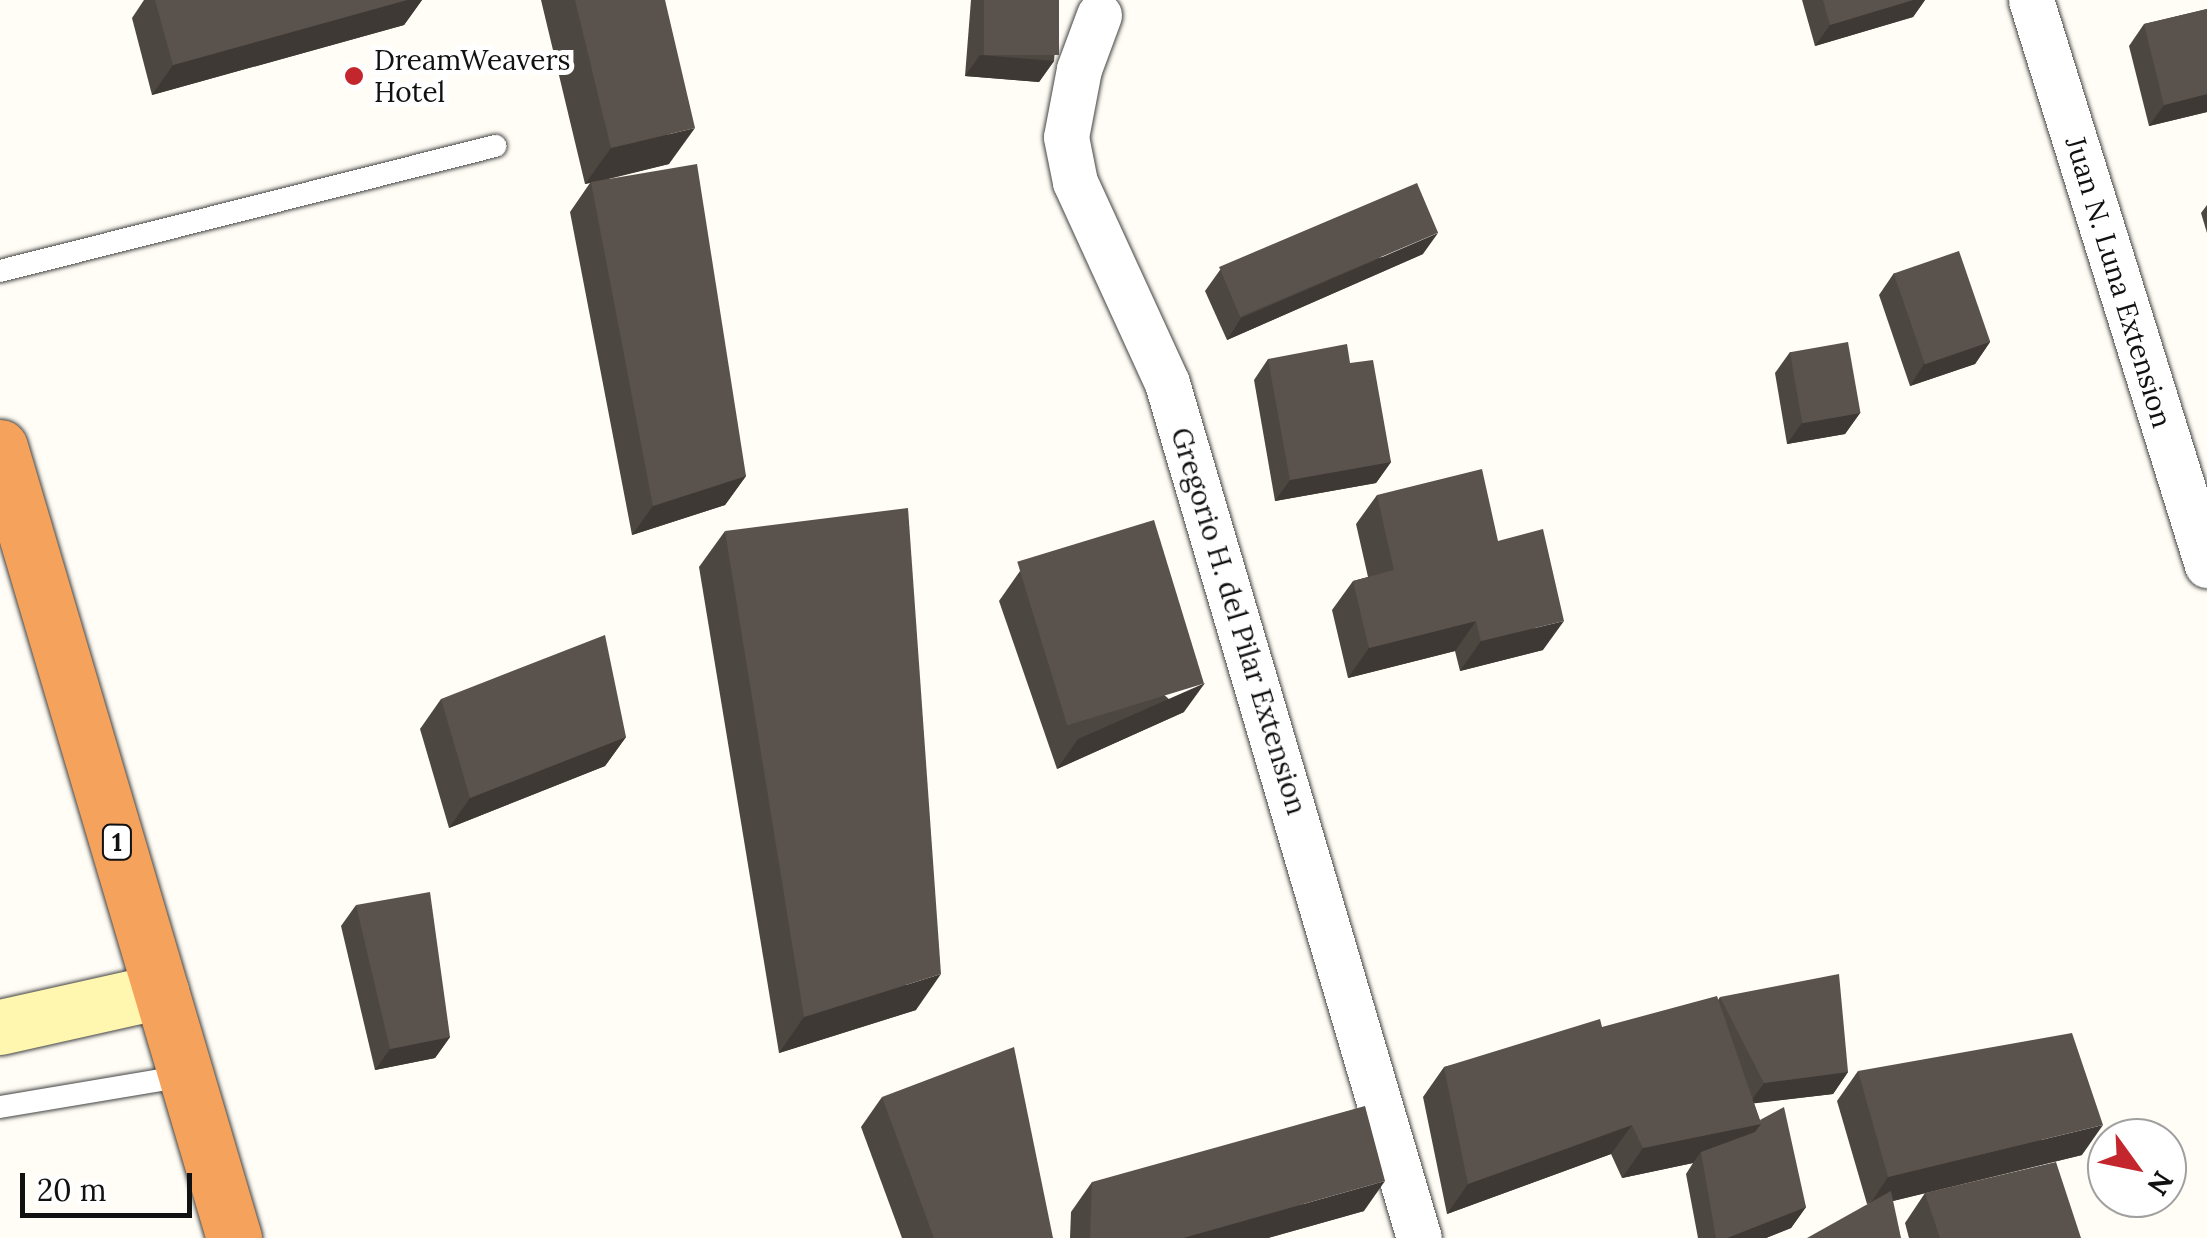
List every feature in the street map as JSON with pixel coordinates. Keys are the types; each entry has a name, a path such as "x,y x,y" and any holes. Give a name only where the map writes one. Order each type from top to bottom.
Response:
{"highway":[{"name":"1","path":"0,447 234,1238"}],"street":[{"name":"Juan N. Luna Extension","path":"2031,0 2207,565"},
{"name":"Gregorio H. del Pilar Extension","path":"1100,16 1079,69 1066,138 1074,182 1166,383 1419,1238"},
{"path":"0,1027 161,991"}],"lane":[{"path":"0,272 495,146"},
{"path":"0,1108 185,1076"}],"building":[{"path":"155,0 407,0 173,65"},
{"path":"575,0 665,0 695,128 611,148"},
{"path":"984,0 1059,0 1059,55 984,55"},
{"path":"1823,0 1913,0 1830,25"},
{"path":"2207,9 2207,94 2164,105 2144,24"},
{"path":"697,164 746,476 653,506 591,182"},
{"path":"1417,183 1438,233 1240,317 1219,267"},
{"path":"1959,251 1990,342 1925,364 1894,273"},
{"path":"1848,342 1861,413 1802,423 1790,352"},
{"path":"1347,344 1350,363 1373,360 1391,462 1290,480 1268,359"},
{"path":"1482,469 1498,541 1543,529 1564,621 1481,641 1476,621 1369,648 1353,581 1394,570 1377,495"},
{"path":"908,508 941,974 804,1017 725,531"},
{"path":"1154,520 1204,684 1067,725 1017,562"},
{"path":"605,635 626,737 470,798 441,699"},
{"path":"430,892 450,1037 390,1049 356,905"},
{"path":"1839,974 1848,1072 1764,1083 1720,997"},
{"path":"1717,996 1761,1124 1643,1148 1632,1125 1468,1184 1444,1067 1600,1019 1602,1027"},
{"path":"2072,1033 2101,1118 2087,1118 2087,1129 1888,1177 1858,1071"},
{"path":"1014,1047 1053,1238 934,1238 882,1097"},
{"path":"1365,1106 1385,1181 1183,1238 1090,1238 1092,1182"},
{"path":"1784,1107 1806,1207 1727,1238 1716,1238 1701,1152 1755,1132 1760,1120"},
{"path":"2056,1162 2081,1238 1940,1238 1925,1193"},
{"path":"1891,1191 1901,1238 1807,1238"}],"place":[{"name":"DreamWeavers Hotel","path":"354,76"}]}
